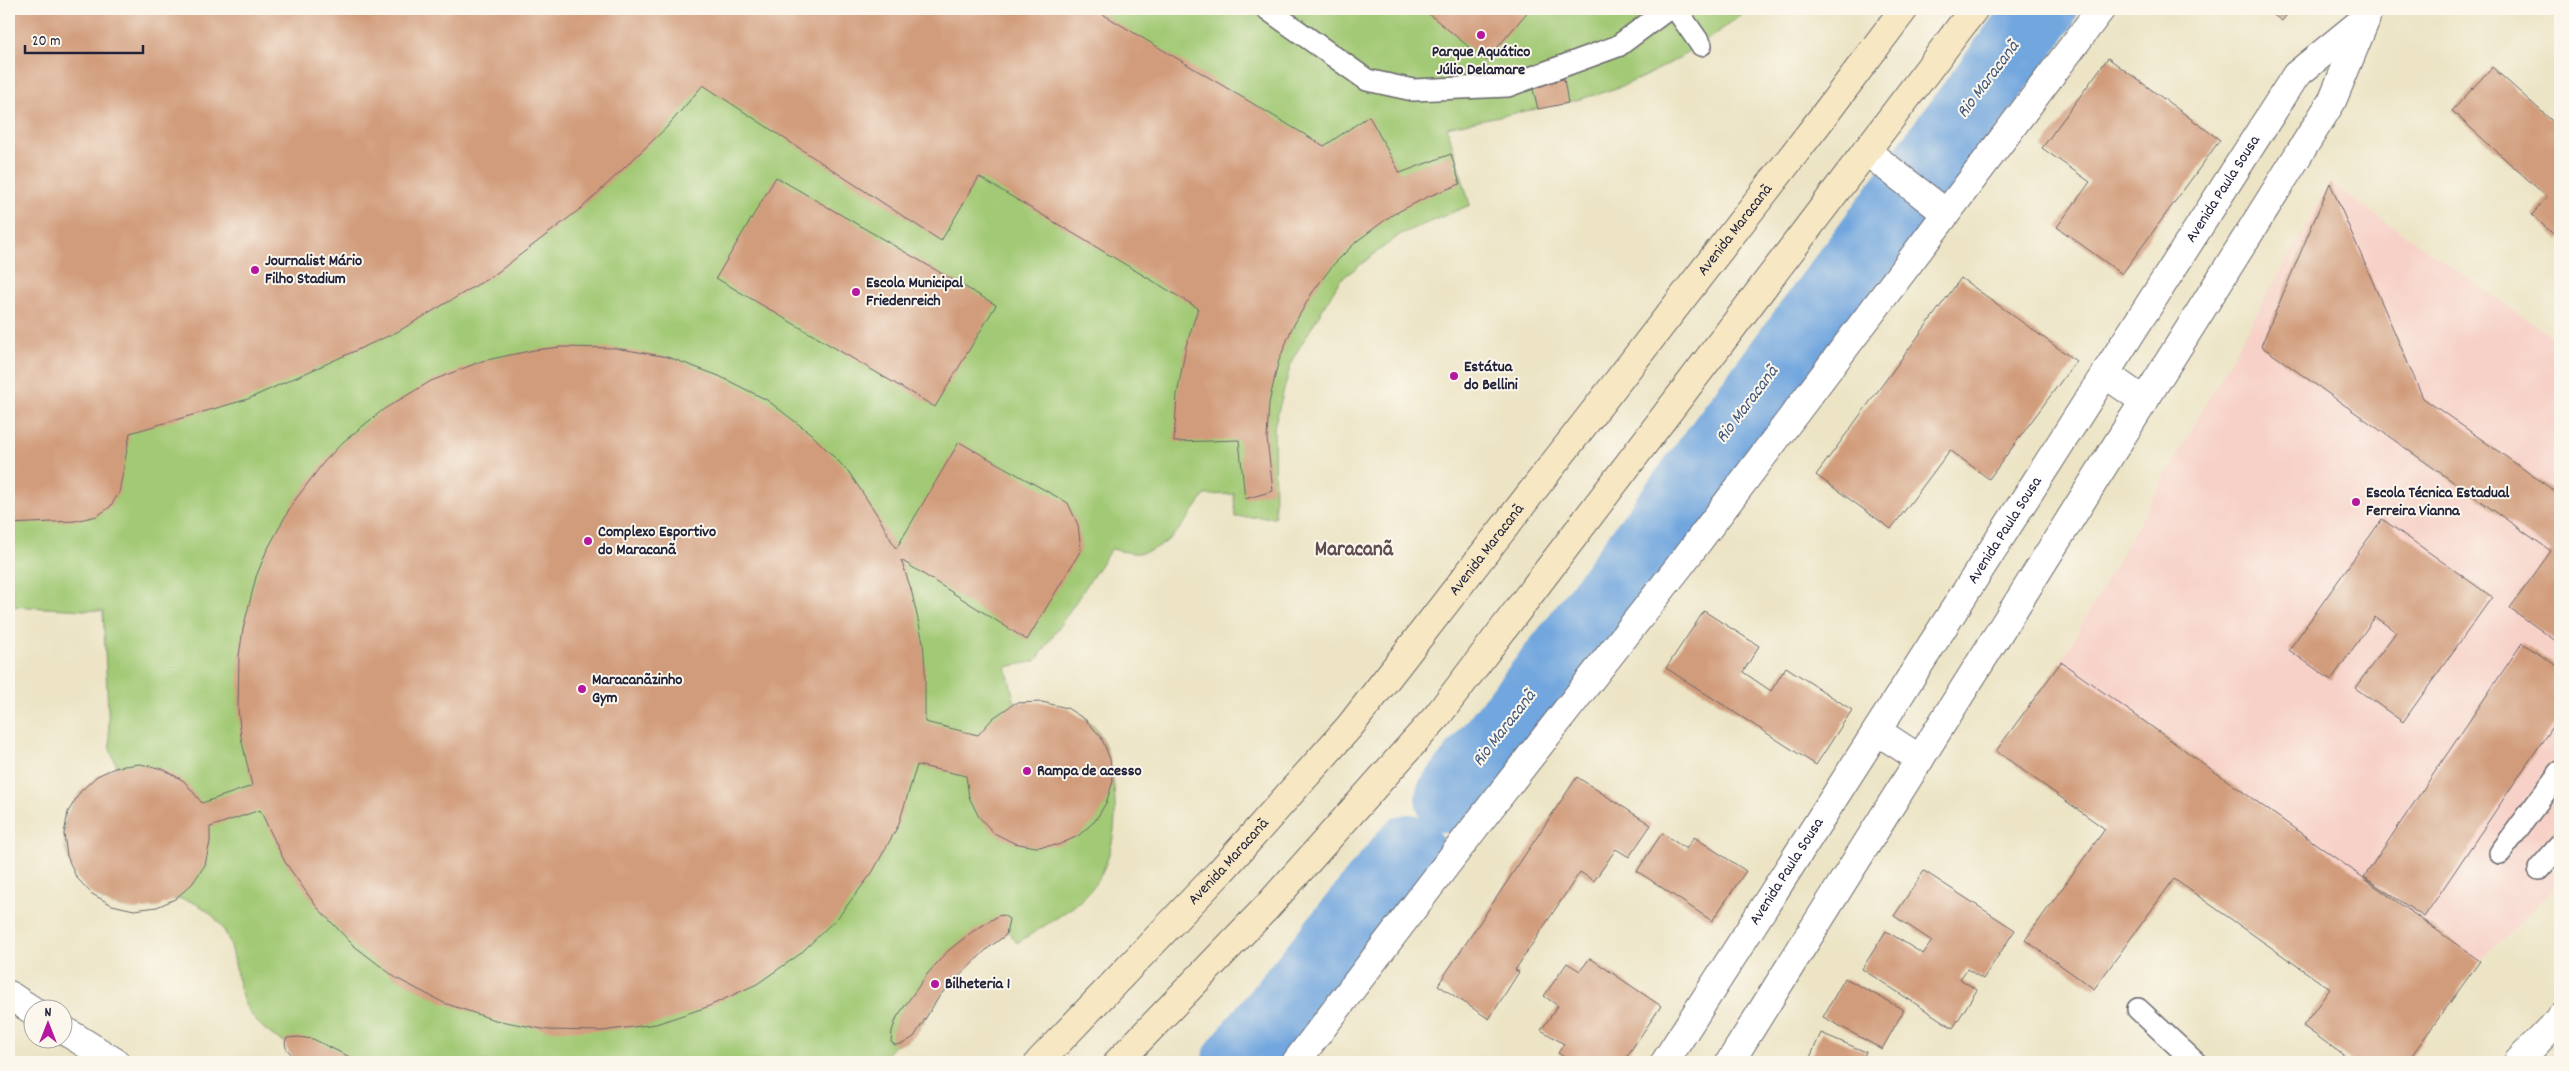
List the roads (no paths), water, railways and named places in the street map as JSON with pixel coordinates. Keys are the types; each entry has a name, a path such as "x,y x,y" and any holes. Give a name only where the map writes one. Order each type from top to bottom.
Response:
{"main road":[{"name":"Avenida Maracanã","path":"1039,1062 1221,871 1350,726 1822,118 1904,9"},
{"path":"1118,1062 1267,907 1438,714 1872,155 1974,9"}],"street":[{"path":"1296,1062 1475,827 1681,564 2101,9"},
{"name":"Avenida Paula Sousa","path":"1665,1062 2296,75 2369,13"},
{"name":"Avenida Paula Sousa","path":"1730,1062 2332,101 2369,13"},
{"path":"1872,155 1946,214"},
{"path":"2105,374 2144,401"},
{"path":"1877,731 1920,759"},
{"path":"9,995 22,1003"},
{"path":"2518,1062 2560,1018"},
{"path":"72,1035 115,1062"}],"lane":[{"path":"1267,9 1367,80 1414,90 1508,86 1618,46 1668,9"},
{"path":"1676,9 1701,45"},
{"path":"2500,853 2560,772"},
{"path":"2539,869 2560,845"},
{"path":"2138,1010 2195,1062"}],"waterway":[{"name":"Rio Maracanã","path":"1450,798 1568,648 2042,9"},
{"name":"Rio Maracanã","path":"1237,1062 1409,849"}],"place":[{"name":"Parque Aquático Júlio Delamare","path":"1481,35"},
{"name":"Journalist Mário Filho Stadium","path":"255,270"},
{"name":"Escola Municipal Friedenreich","path":"856,292"},
{"name":"Estátua do Bellini","path":"1454,376"},
{"name":"Escola Técnica Estadual Ferreira Vianna","path":"2356,502"},
{"name":"Complexo Esportivo do Maracanã","path":"588,541"},
{"name":"Maracanãzinho Gym","path":"582,689"},
{"name":"Rampa de acesso","path":"1027,771"},
{"name":"Bilheteria 1","path":"935,984"}],"district":[{"name":"Maracanã","path":"1354,551"}]}
